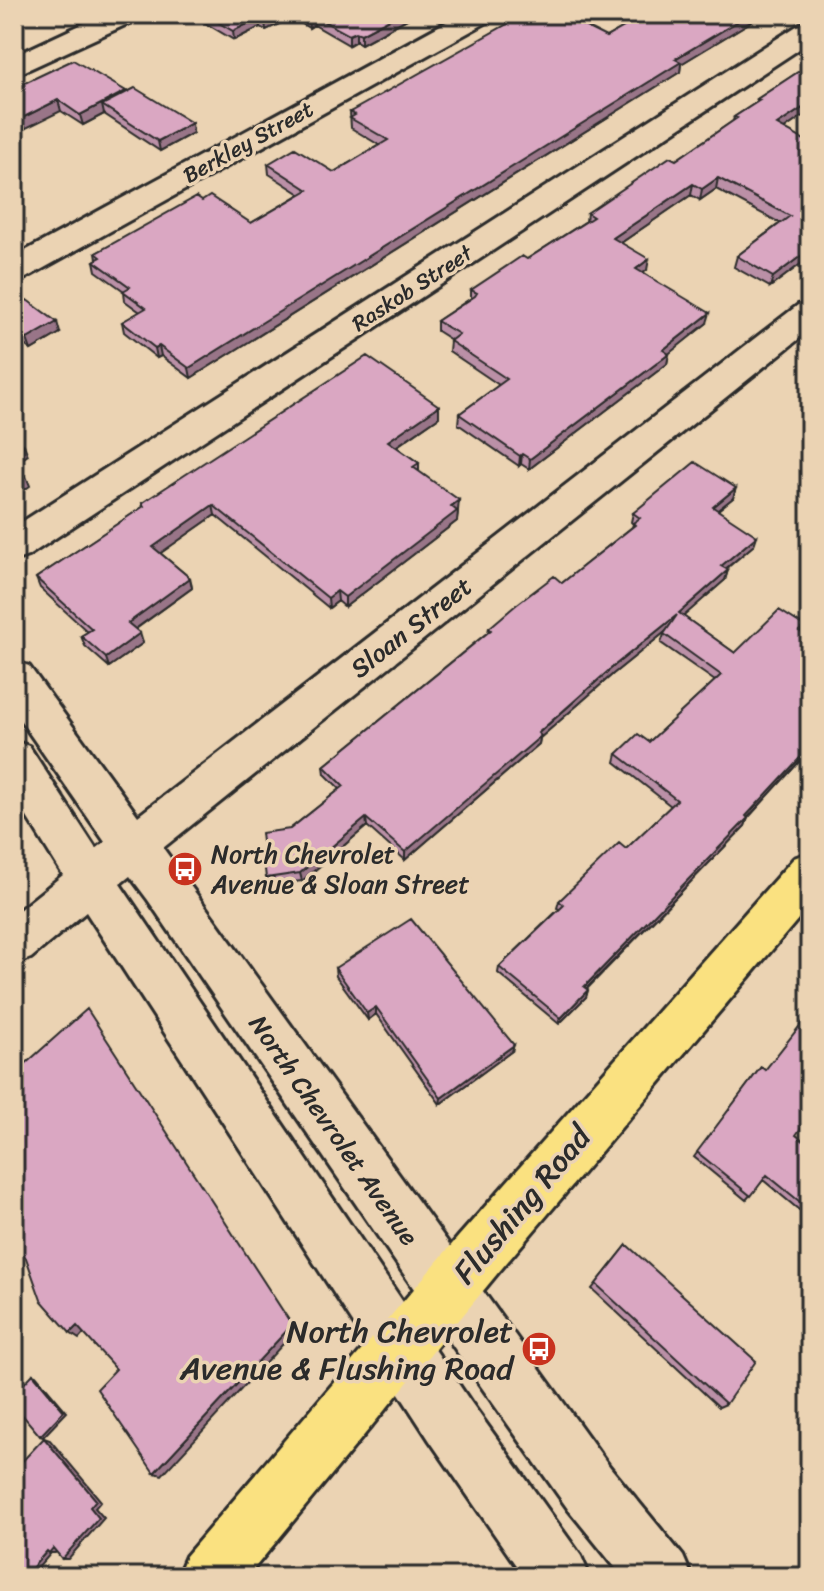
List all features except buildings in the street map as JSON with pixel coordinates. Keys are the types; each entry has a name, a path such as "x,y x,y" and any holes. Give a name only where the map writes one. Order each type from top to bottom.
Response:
{"main road":[{"name":"Flushing Road","path":"207,1577 810,872"}],"street":[{"path":"14,67 126,14"},
{"name":"Berkley Street","path":"14,271 481,14"},
{"name":"Raskob Street","path":"14,546 810,30"},
{"name":"Sloan Street","path":"14,943 810,313"},
{"name":"North Chevrolet Avenue","path":"14,678 589,1488 662,1577"},
{"path":"14,759 401,1348 560,1577"}],"place":[{"name":"North Chevrolet Avenue & Sloan Street","path":"185,869"},
{"name":"North Chevrolet Avenue & Flushing Road","path":"539,1349"}]}
